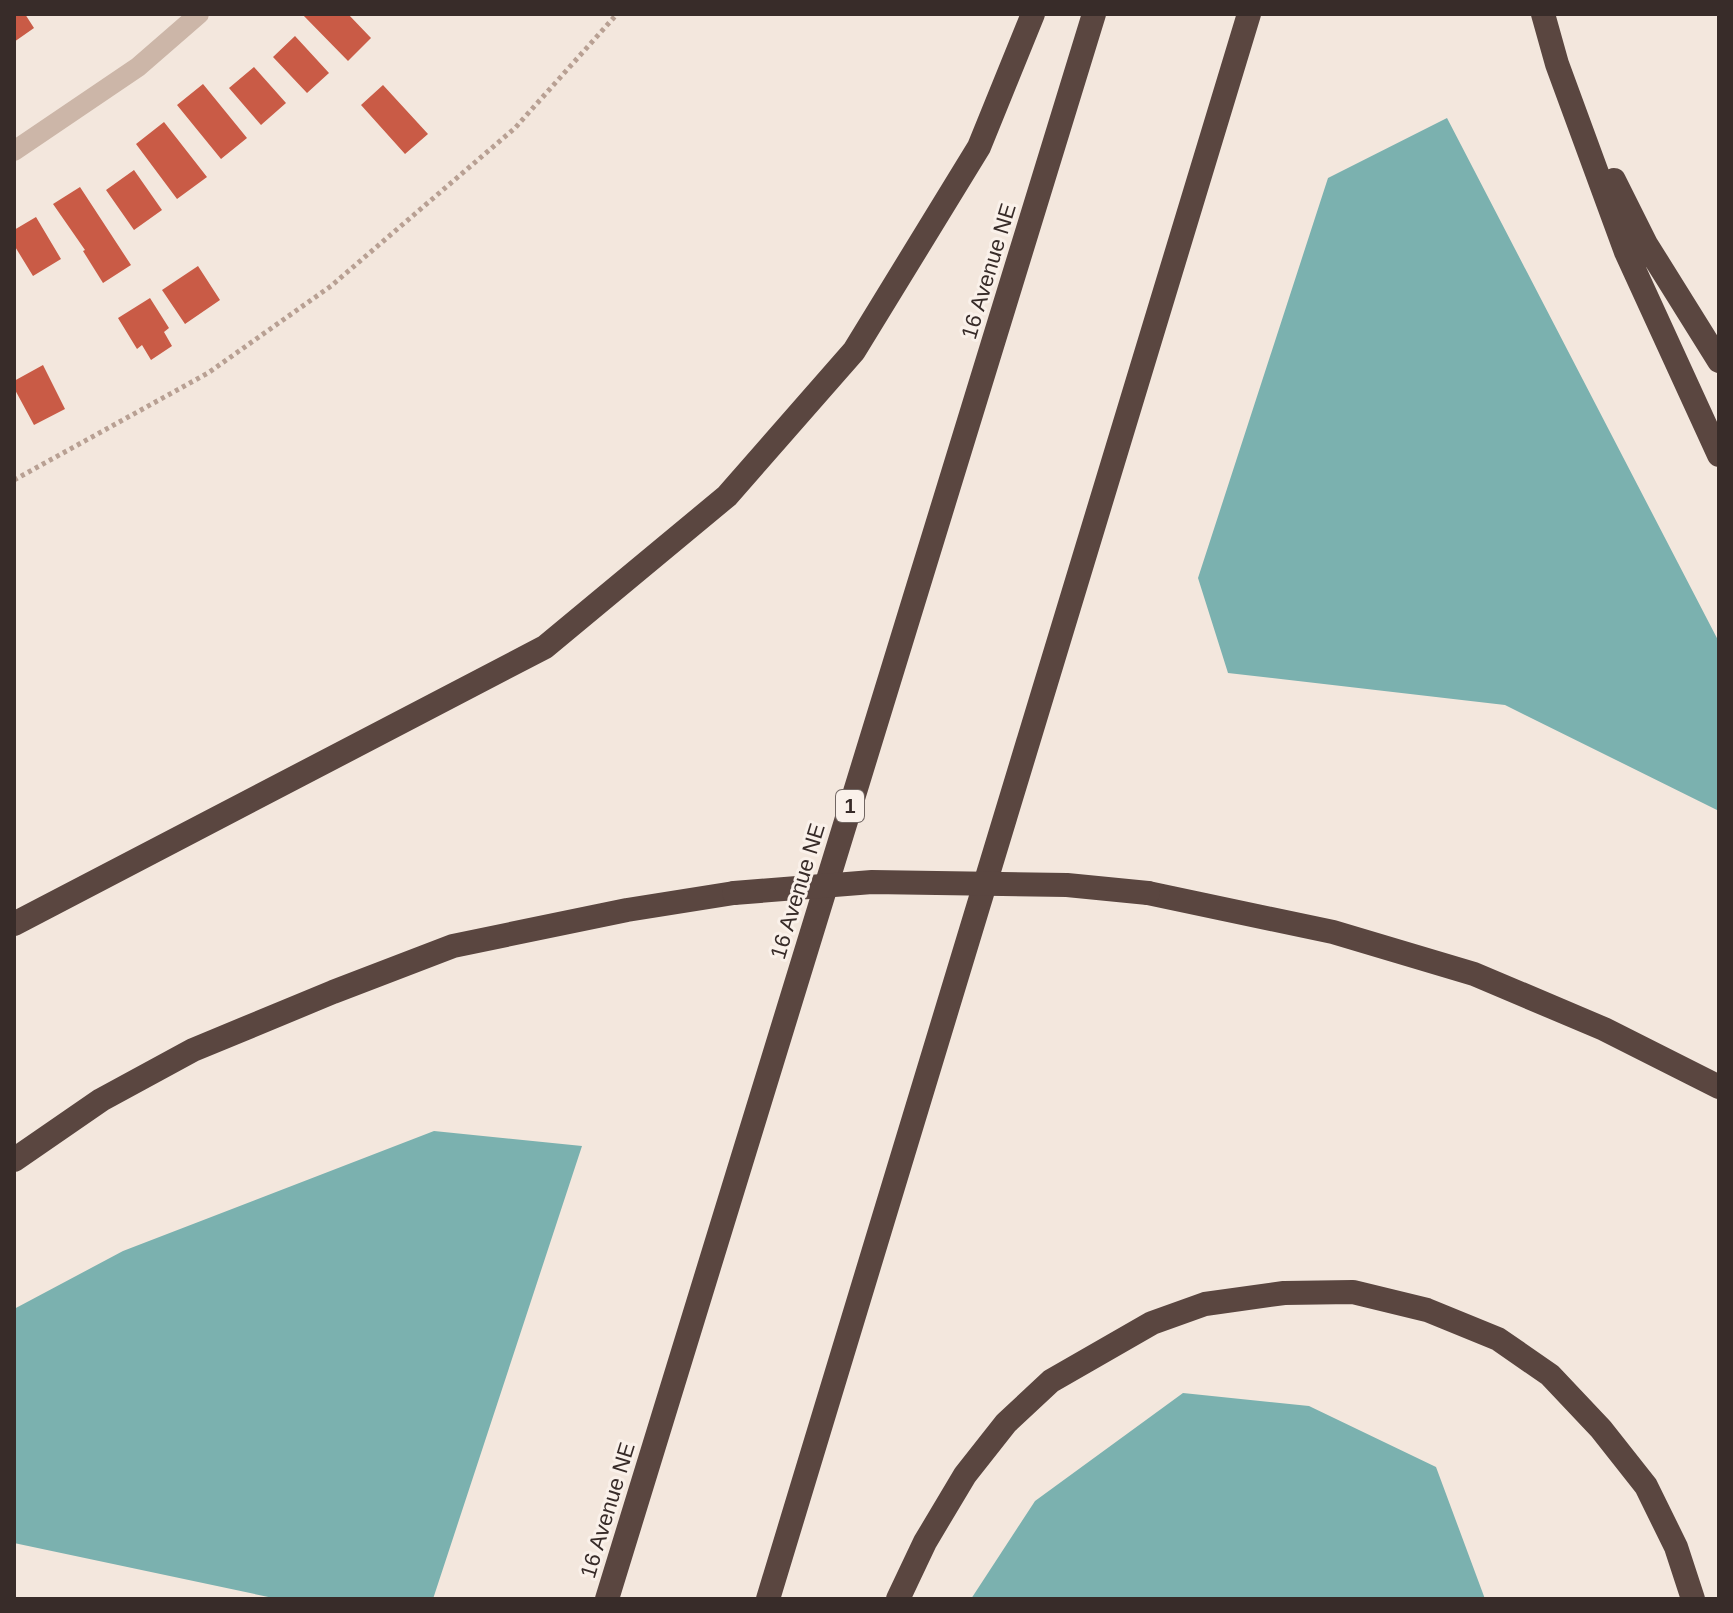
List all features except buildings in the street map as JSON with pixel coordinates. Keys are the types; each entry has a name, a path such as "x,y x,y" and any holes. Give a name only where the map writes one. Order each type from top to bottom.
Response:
{"highway":[{"path":"14,924 545,647 727,496 854,351 979,147 1033,14"},
{"name":"16 Avenue NE","path":"607,1599 1094,14"},
{"path":"768,1599 1249,14"},
{"path":"1543,14 1557,64 1626,252 1719,455"},
{"path":"1557,64 1646,244 1719,361"},
{"path":"14,1160 101,1100 193,1050 453,946 627,910 734,893 872,882 1067,885 1148,893 1333,932 1474,974 1604,1029 1719,1087"},
{"path":"898,1599 925,1542 965,1475 1006,1423 1051,1381 1152,1323 1205,1304 1284,1293 1353,1292 1427,1310 1498,1339 1550,1375 1601,1429 1646,1486 1676,1547 1693,1599"}],"street":[{"path":"14,151 138,67 199,14"}],"path":[{"path":"14,480 208,373 331,286 515,128 617,14"}],"water":[{"path":"1447,118 1719,642 1719,811 1505,705 1228,673 1198,578 1328,178"},
{"path":"434,1131 582,1146 433,1599 278,1599 14,1543 14,1309 123,1251"},
{"path":"1183,1393 1309,1406 1436,1467 1485,1599 971,1599 1035,1501"}]}
